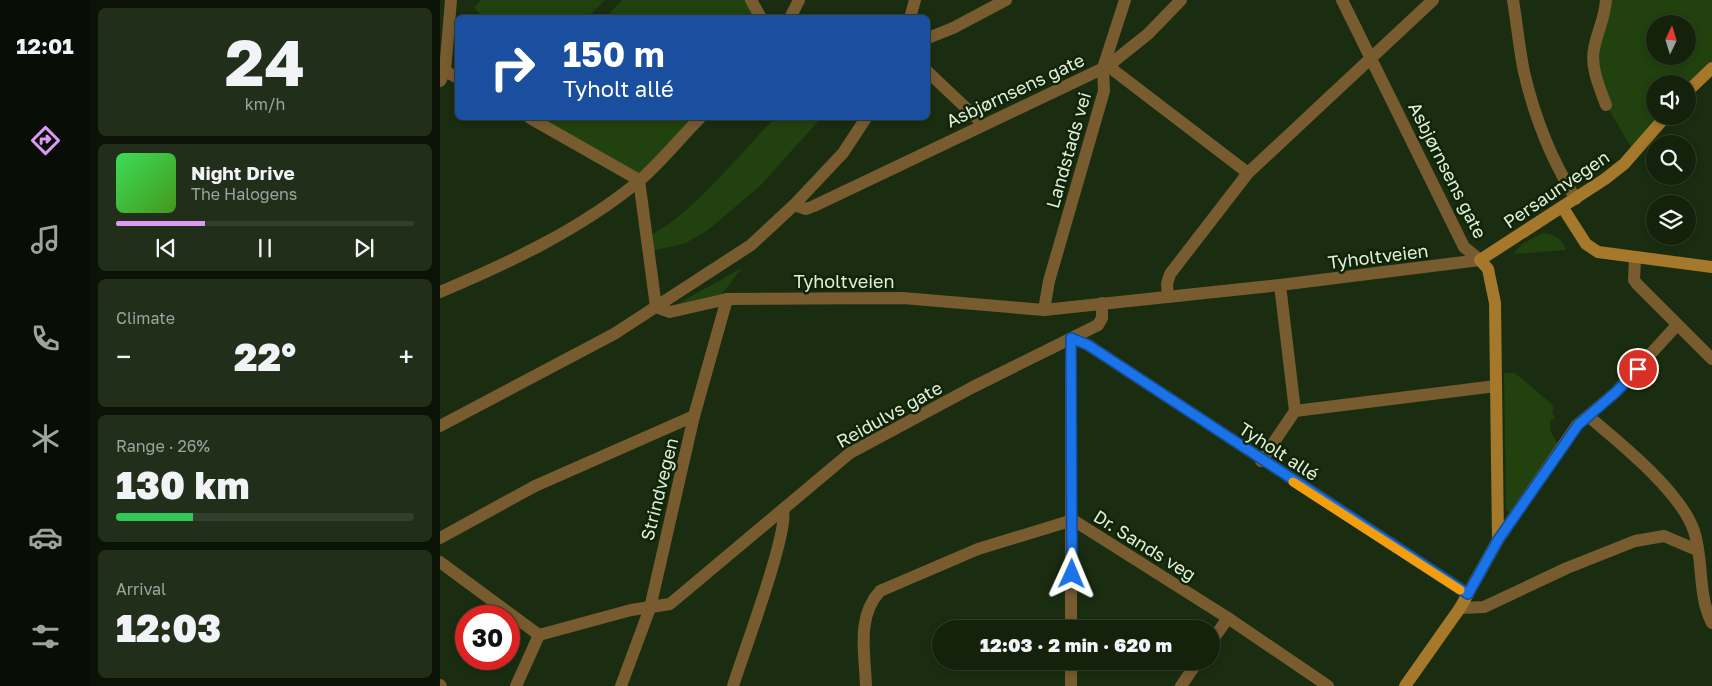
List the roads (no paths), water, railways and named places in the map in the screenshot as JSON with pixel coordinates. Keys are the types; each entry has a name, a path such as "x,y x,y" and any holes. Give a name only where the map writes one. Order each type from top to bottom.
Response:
{"street":[{"path":"451,0 442,76 455,78"},
{"path":"751,0 759,15"},
{"path":"792,15 799,0"},
{"path":"911,15 915,0"},
{"path":"930,37 953,28 1006,0"},
{"name":"Landstads vei","path":"1044,310 1048,281 1104,91 1106,67 1125,0"},
{"name":"Asbjørnsens gate","path":"794,205 806,208 814,206 1106,67 1148,34 1181,0"},
{"name":"Asbjørnsens gate","path":"1342,0 1464,248 1480,260 1488,269 1494,294 1498,540"},
{"path":"1168,297 1167,284 1170,274 1248,173 1433,0"},
{"path":"1513,0 1524,72 1537,113 1560,174 1576,198"},
{"path":"1606,0 1606,12 1593,51 1599,88 1606,105"},
{"path":"1106,67 1248,173"},
{"path":"1696,83 1712,68"},
{"path":"930,74 983,124"},
{"path":"534,120 639,180"},
{"path":"440,292 527,253 585,219 639,180 698,120"},
{"path":"440,426 614,334 751,245 794,205 843,153 865,120"},
{"name":"Persaunvegen","path":"1480,260 1562,208 1624,164 1658,125"},
{"path":"639,180 656,307"},
{"path":"1562,208 1575,230 1593,250 1609,255 1712,267"},
{"path":"1634,258 1634,280 1712,359"},
{"name":"Tyholtveien","path":"656,307 670,312 727,299 903,298 1044,310 1280,285 1480,260"},
{"path":"1261,461 1295,411 1280,285"},
{"name":"Strindvegen","path":"621,686 650,608 694,416 727,299"},
{"name":"Reidulvs gate","path":"540,635 631,610 670,604 850,453 1100,322 1102,303"},
{"path":"1405,686 1460,608 1498,540 1560,448 1578,425 1616,392 1677,325"},
{"path":"1071,338 1073,520 1071,620"},
{"name":"Tyholt allé","path":"1071,338 1088,345 1261,461 1468,594"},
{"path":"1295,411 1496,386"},
{"path":"440,538 535,486 694,416"},
{"path":"1589,417 1640,459 1680,507 1694,531 1700,589 1712,623"},
{"path":"733,686 778,544 784,517 783,511"},
{"name":"Dr. Sands veg","path":"866,686 864,621 872,600 880,592 978,549 1073,520 1228,618 1328,686"},
{"path":"1460,608 1484,607 1567,568 1634,541 1664,536 1696,550"},
{"path":"440,562 540,635 516,686"},
{"path":"1220,629 1228,618"},
{"path":"1071,670 1071,686"},
{"path":"1181,686 1192,670"}]}
